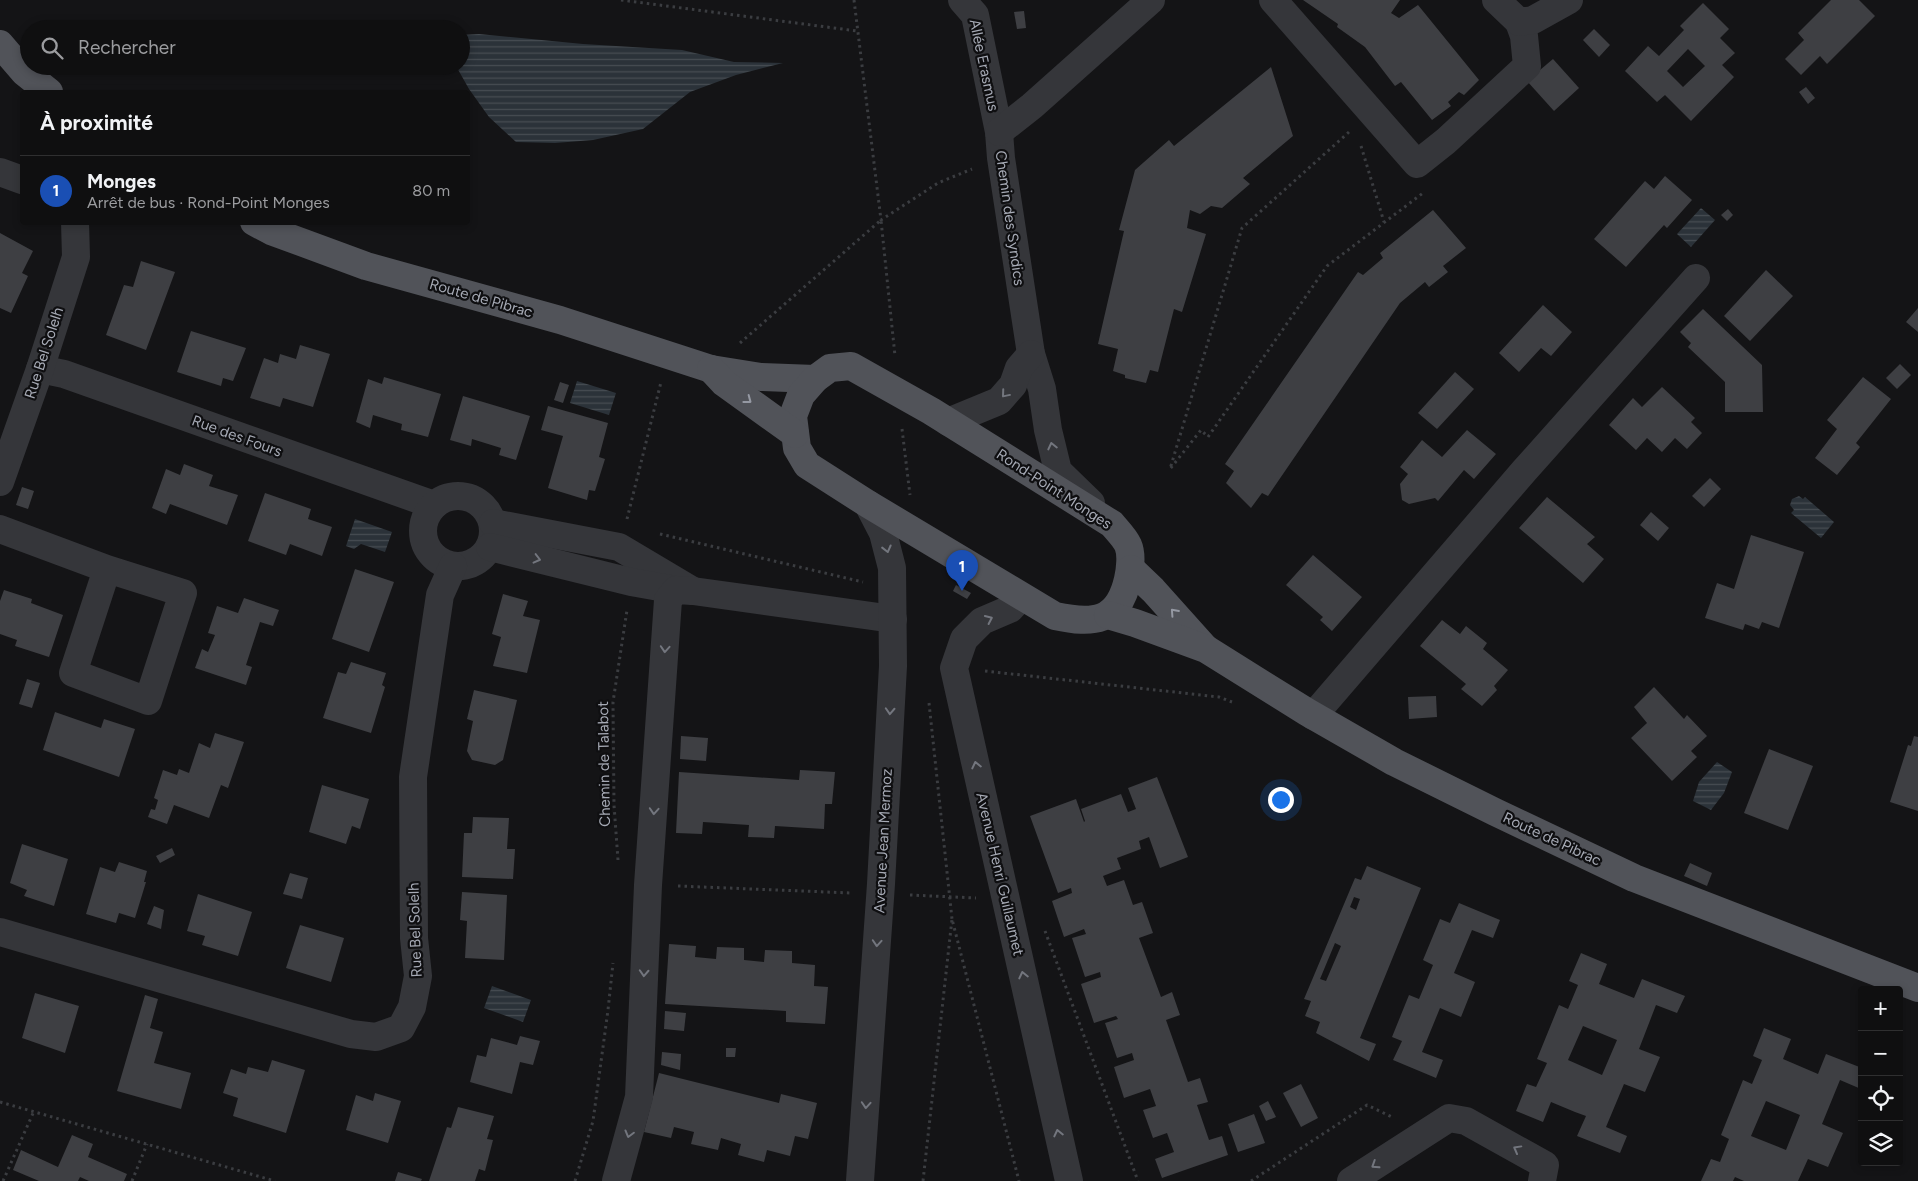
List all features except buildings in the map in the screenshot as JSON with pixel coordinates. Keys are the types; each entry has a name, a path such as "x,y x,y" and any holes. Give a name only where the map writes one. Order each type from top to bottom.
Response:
{"main road":[{"path":"0,44 20,67"},
{"path":"28,75 46,90"},
{"name":"Route de Pibrac","path":"260,225 271,231 366,266 560,320 711,369 761,377 815,379"},
{"name":"Rond-Point Monges","path":"851,366 948,422 1112,524 1129,546 1130,569 1125,594 1108,615 1093,620 1078,621 1055,616 868,504 807,465 797,448 793,416 801,395 815,379 830,368 851,366"},
{"name":"Route de Pibrac","path":"711,369 724,383 795,434"},
{"name":"Route de Pibrac","path":"1130,569 1153,590 1206,650"},
{"name":"Route de Pibrac","path":"1108,615 1206,650 1313,716 1394,762 1634,878 1918,988"}],"street":[{"name":"Allée Erasmus","path":"962,0 975,15 1000,145"},
{"name":"Chemin des Syndics","path":"1112,524 1058,471 1048,430 1042,389 1031,354 1000,145 1032,106 1151,0"},
{"path":"1273,0 1363,119 1417,164 1446,141 1528,66 1524,36 1519,22 1496,0"},
{"path":"1519,22 1533,20 1569,0"},
{"path":"0,172 20,179"},
{"name":"Rue Bel Solelh","path":"0,482 76,257 75,225"},
{"path":"1313,716 1524,471 1696,278"},
{"path":"948,422 999,401 1013,385 1019,368 1031,354"},
{"name":"Rue des Fours","path":"40,368 64,374 434,505"},
{"path":"456,495 469,497 480,503 488,512 491,535 482,556 464,566 453,566 441,562 431,553 424,542 423,529 426,516 434,505 444,498 456,495"},
{"name":"Avenue Jean Mermoz","path":"860,1181 880,894 893,666 892,568 883,533 868,504"},
{"path":"0,529 107,569 183,593 148,702 73,672 107,569"},
{"path":"491,535 619,547 679,594"},
{"path":"491,535 631,582 679,594 893,619"},
{"name":"Rue Bel Solelh","path":"0,932 351,1034 376,1037 401,1028 412,1007 418,976 414,938 413,777 440,594 453,566"},
{"path":"616,1181 638,1097 648,885 679,594"},
{"path":"954,668 964,640 982,621 1010,609 1021,597"},
{"name":"Avenue Henri Guillaumet","path":"954,668 1069,1181"},
{"path":"1350,1181 1450,1118 1466,1121 1545,1165 1542,1181"}],"path":[{"path":"621,0 858,31"},
{"path":"854,0 881,220 1000,145"},
{"path":"1363,119 1242,228 1170,469 1201,430 1208,437 1327,266 1428,190"},
{"path":"1363,119 1384,222"},
{"path":"619,547 662,377"},
{"name":"Chemin de Talabot","path":"618,864 614,805 613,702 631,582"},
{"path":"954,668 1218,697 1236,704"},
{"path":"928,694 952,919 1019,1181"},
{"path":"648,885 1006,900"},
{"path":"923,1181 952,919"},
{"path":"1044,928 1138,1181"},
{"path":"575,1181 593,1120 613,962"},
{"path":"0,1102 275,1181"},
{"path":"1251,1181 1367,1105 1424,1133"},
{"path":"3,1181 34,1111"},
{"path":"132,1181 148,1144"}],"shaded area":[{"path":"470,34 682,50 734,62 783,63 736,75 690,92 643,129 593,140 555,143 516,142 489,117 461,75 470,75"},
{"path":"1701,208 1715,220 1691,247 1677,234"},
{"path":"577,381 616,393 609,415 570,403"},
{"path":"1799,496 1803,499 1805,497 1834,522 1821,538 1791,513 1794,510 1790,505 1792,499"},
{"path":"355,519 392,532 385,552 361,544 354,549 346,546"},
{"path":"1717,762 1732,772 1724,793 1711,810 1693,801 1699,782"},
{"path":"492,986 531,1000 523,1022 484,1008"}],"place":[{"name":"Monges","path":"962,591"}]}
